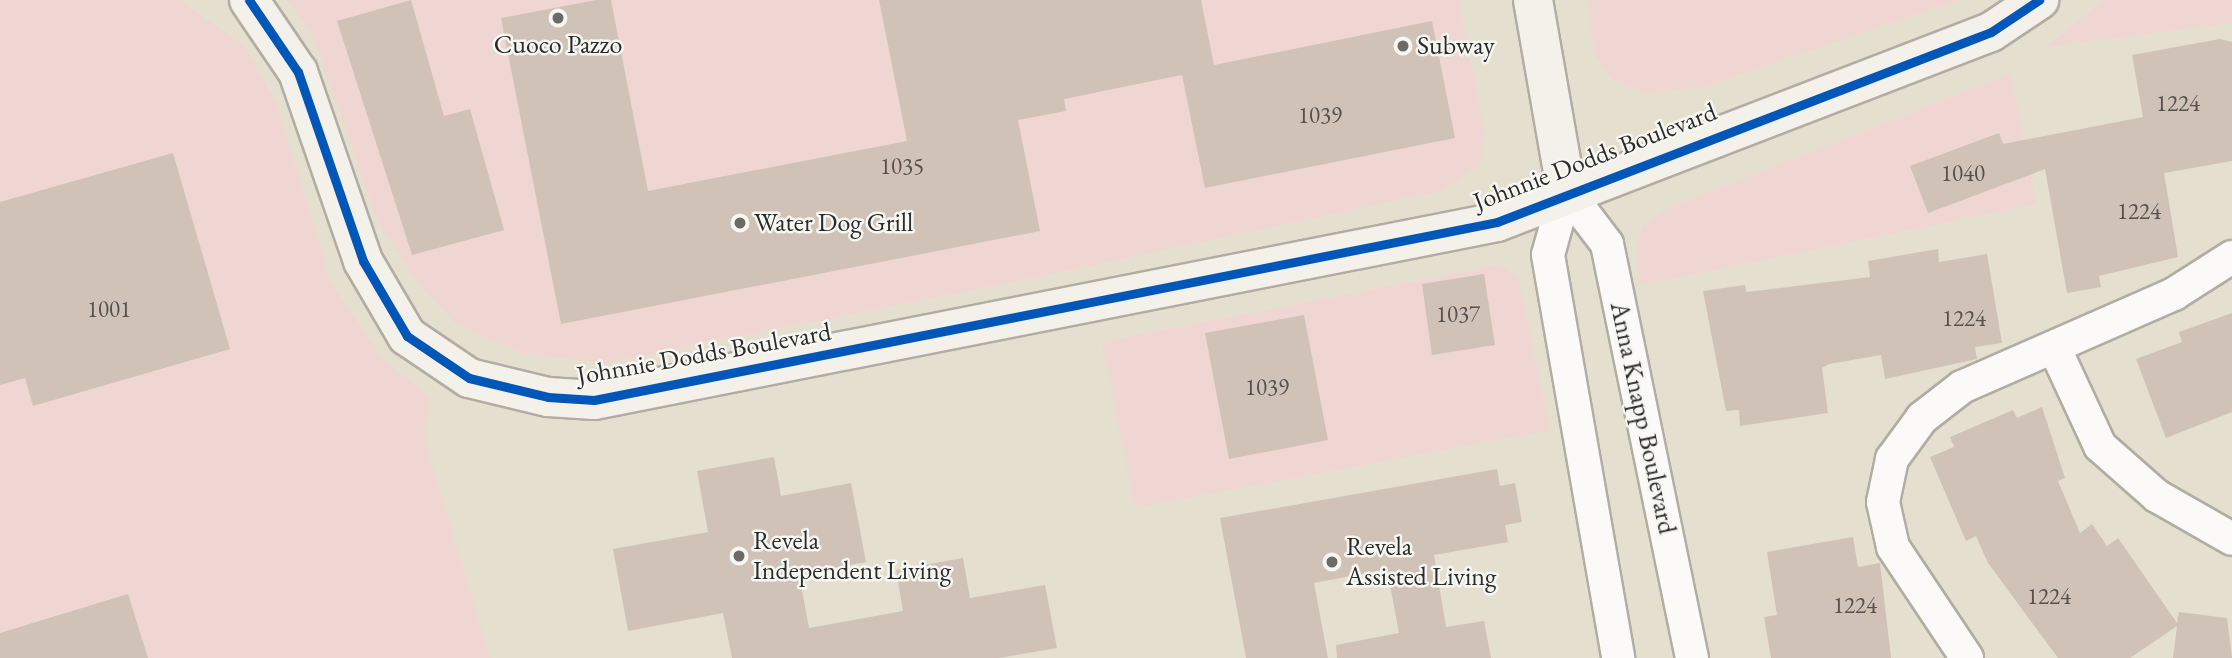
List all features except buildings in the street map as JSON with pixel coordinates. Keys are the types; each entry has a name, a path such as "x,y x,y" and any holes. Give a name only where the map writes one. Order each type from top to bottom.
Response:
{"street":[{"name":"Johnnie Dodds Boulevard","path":"249,0 298,72 363,261 407,336 469,377 548,397 594,400 1497,222 1566,190 1991,32 2039,0"},
{"name":"Anna Knapp Boulevard","path":"1533,0 1566,190 1548,255 1618,658"},
{"name":"Anna Knapp Boulevard","path":"1566,190 1607,244 1692,658"},
{"path":"1967,658 1893,547 1883,502 1892,459 1922,418 1962,387 2055,349 2174,294 2232,257"},
{"path":"2055,349 2100,446 2157,496 2232,539"}],"shaded area":[{"path":"0,0 180,0 244,46 277,104 331,283 383,359 429,396 425,442 490,658 0,658"},
{"path":"287,0 1459,0 1484,129 1480,165 1441,191 1033,278 606,363 525,354 457,325 418,284 378,221 311,32"},
{"path":"1587,0 1960,0 1703,87 1647,93 1613,81 1595,56"},
{"path":"2103,0 2232,0 2232,23 2047,47"},
{"path":"2010,73 2036,204 1641,285 1636,254 1642,227 1666,209"},
{"path":"1498,265 1518,276 1550,430 1135,508 1102,342"}],"cycle path":[{"path":"249,0 298,72 363,261 407,336 469,378 548,397 594,400 1497,222 1991,32 2039,0"}],"place":[{"name":"Cuoco Pazzo","path":"558,18"},
{"name":"Subway","path":"1403,46"},
{"name":"Water Dog Grill","path":"740,223"},
{"name":"Revela Independent Living","path":"739,556"},
{"name":"Revela Assisted Living","path":"1332,562"}]}
